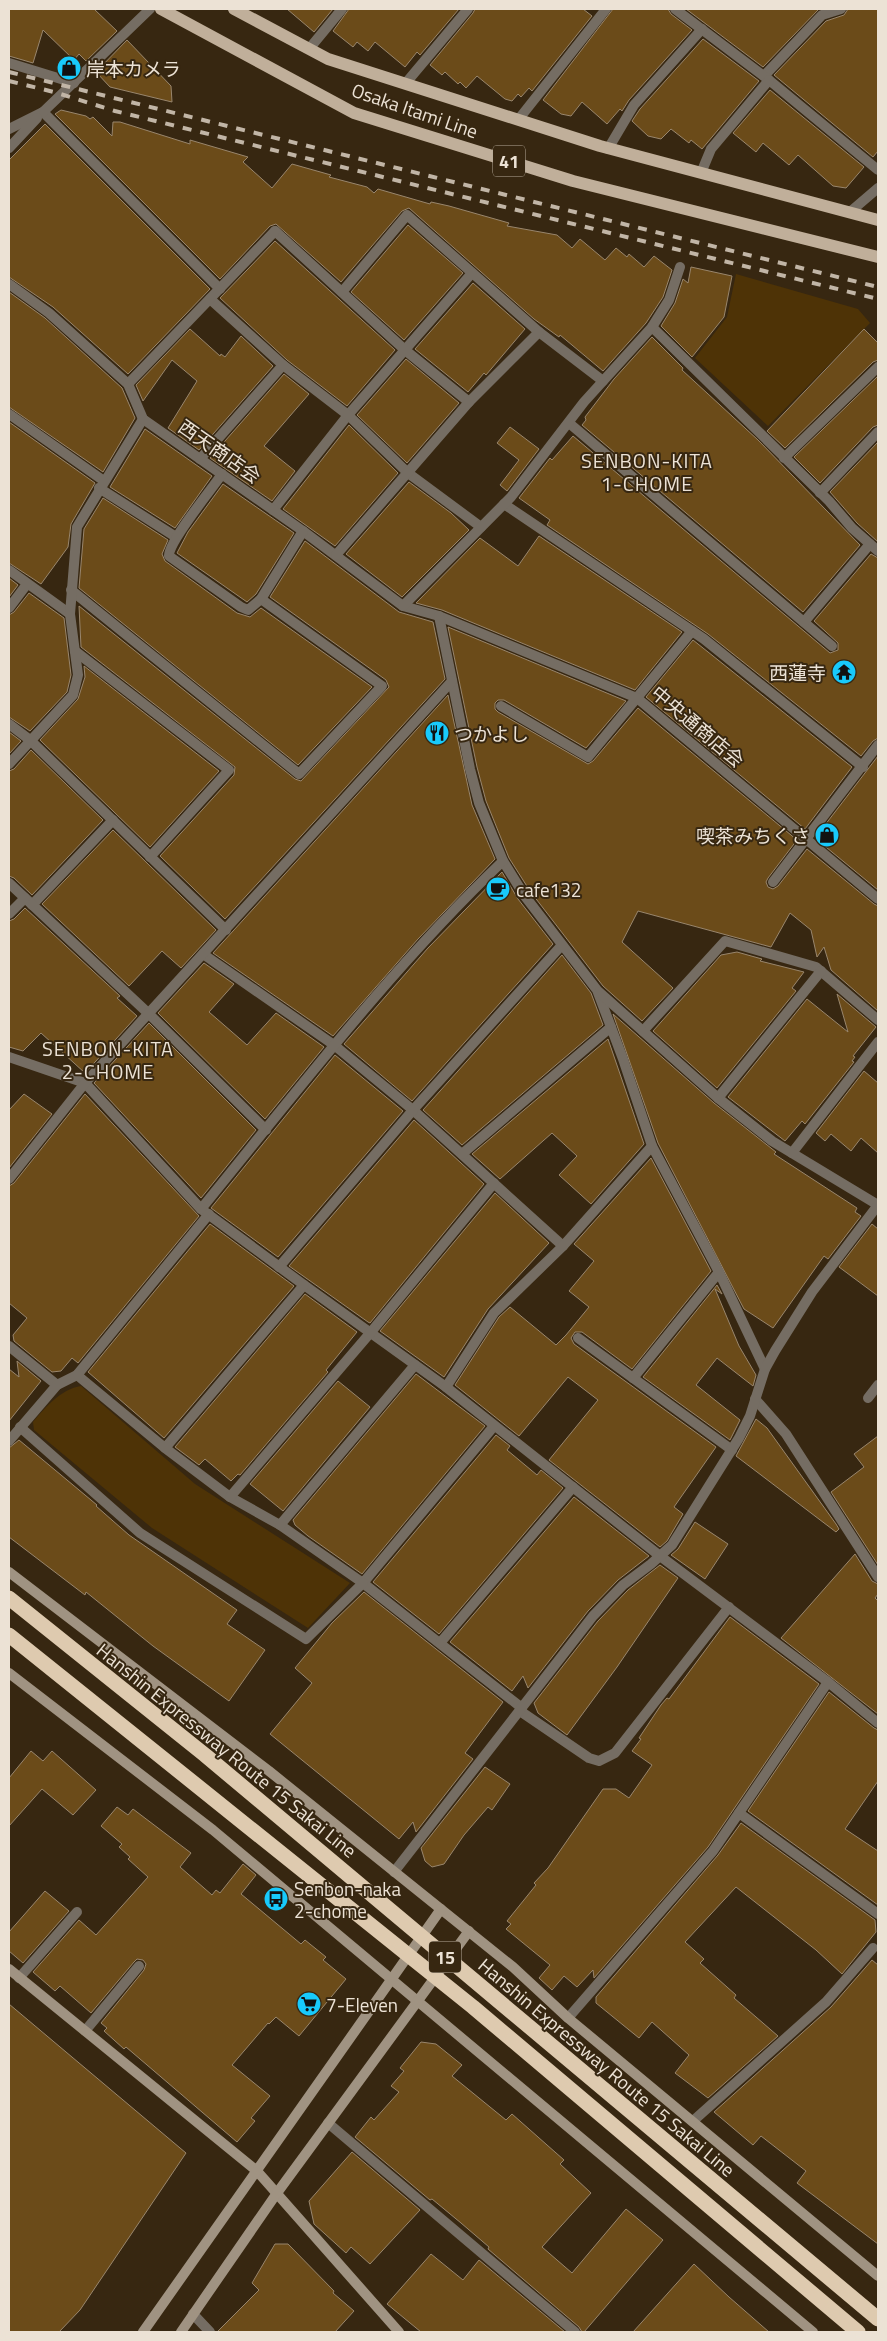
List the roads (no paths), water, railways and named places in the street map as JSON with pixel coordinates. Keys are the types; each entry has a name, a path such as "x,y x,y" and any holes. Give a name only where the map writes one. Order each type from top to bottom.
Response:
{"highway":[{"name":"Hanshin Expressway Route 15 Sakai Line","path":"9,1598 205,1755 878,2319"},
{"name":"15","path":"9,1635 472,2007 858,2332"}],"main road":[{"name":"Osaka Itami Line","path":"161,9 354,112 573,181 878,257"},
{"name":"Osaka Itami Line","path":"234,9 328,59 608,148 878,220"}],"street":[{"path":"9,148 43,112 150,9"},
{"path":"309,49 342,9"},
{"path":"405,84 467,9"},
{"path":"518,120 606,9"},
{"path":"674,9 767,78 878,170"},
{"path":"701,173 711,149 767,78 822,14 840,9"},
{"path":"608,148 634,105 702,29"},
{"path":"9,63 74,83"},
{"path":"9,129 43,112"},
{"path":"43,112 220,289"},
{"path":"850,212 878,188"},
{"path":"342,292 408,215 539,332 603,380"},
{"path":"128,384 275,231 405,350 469,402"},
{"path":"403,606 504,504 603,380 652,327 669,300 680,267"},
{"path":"273,510 348,415 472,273"},
{"path":"9,284 49,313 128,384 143,419 77,527 70,614 78,675 73,695 9,764"},
{"path":"210,299 283,365 348,415 408,472 482,527"},
{"path":"652,327 874,548 804,622"},
{"path":"336,555 469,402 539,332"},
{"path":"200,459 283,365"},
{"path":"784,458 878,367"},
{"path":"9,414 102,485 176,537"},
{"name":"西天商店会","path":"143,419 303,531 403,606 439,616"},
{"path":"569,423 832,646"},
{"path":"820,493 878,432"},
{"path":"222,474 176,537 170,547 169,556 241,607 248,610 260,599 303,531"},
{"path":"504,504 692,631 863,767"},
{"path":"9,570 70,614"},
{"path":"9,608 27,584"},
{"path":"71,590 299,774 382,686 260,599"},
{"path":"394,1872 606,1600 672,1544 732,1450 750,1416 764,1379 765,1368 812,1292 878,1205 772,1141 718,1098 596,990 561,946 524,895 503,861 479,803 439,616"},
{"name":"中央通商店会","path":"439,616 637,698 878,899"},
{"path":"501,706 588,757 692,631"},
{"path":"75,651 229,770 150,857"},
{"path":"9,1179 85,1083 452,681"},
{"path":"9,724 30,740 226,930"},
{"path":"773,882 877,750"},
{"path":"9,914 28,901 113,820"},
{"path":"9,1442 57,1385 77,1375 334,1045 458,904 503,861"},
{"path":"9,883 148,1014 266,1130"},
{"path":"643,1031 725,941 816,967 878,1020"},
{"path":"279,1267 413,1110 561,946"},
{"path":"203,954 334,1045 413,1110 563,1246"},
{"path":"718,1098 821,971"},
{"path":"596,990 611,1027 652,1146 719,1272 765,1368"},
{"path":"462,1154 611,1027"},
{"path":"792,1153 878,1042"},
{"path":"9,1057 85,1083 205,1212 446,1387 660,1556 828,1682 878,1723"},
{"path":"446,1387 494,1313 563,1246 652,1146"},
{"path":"230,1496 371,1332 494,1183"},
{"path":"633,1378 719,1272"},
{"path":"165,1448 304,1285"},
{"path":"578,1338 732,1450"},
{"path":"9,1346 57,1385"},
{"path":"280,1525 415,1366"},
{"path":"77,1375 165,1448 230,1496 280,1525 363,1583 521,1710 589,1758 599,1761 615,1753 729,1607"},
{"path":"868,1398 878,1385"},
{"path":"755,1399 786,1434 878,1577"},
{"path":"20,1427 140,1533 306,1639 363,1583 494,1426"},
{"path":"440,1643 573,1487"},
{"path":"9,1572 261,1765 514,1967 568,2018 878,2276"},
{"path":"9,1673 213,1830 813,2332"},
{"path":"568,2018 713,1850 828,1682"},
{"path":"739,1813 878,1914"},
{"path":"143,2332 441,1909"},
{"path":"19,1978 76,1912"},
{"path":"181,2332 277,2193 469,1931"},
{"path":"693,2121 826,2002 876,1947"},
{"path":"85,2031 139,1966"},
{"path":"9,1969 257,2171 399,2332"},
{"path":"328,2122 575,2332"},
{"path":"193,2314 210,2332"}],"railway":[{"path":"9,72 878,287"},
{"path":"9,81 54,92 115,111 878,299"}],"place":[{"name":"岸本カメラ","path":"69,68"},
{"name":"西蓮寺","path":"844,672"},
{"name":"つかよし","path":"437,733"},
{"name":"喫茶みちくさ","path":"827,835"},
{"name":"cafe132","path":"498,889"},
{"name":"Senbon-naka 2-chome","path":"276,1899"},
{"name":"7-Eleven","path":"309,2004"}],"district":[{"name":"SENBON-KITA 1-CHOME","path":"647,472"},
{"name":"SENBON-KITA 2-CHOME","path":"108,1060"}]}
